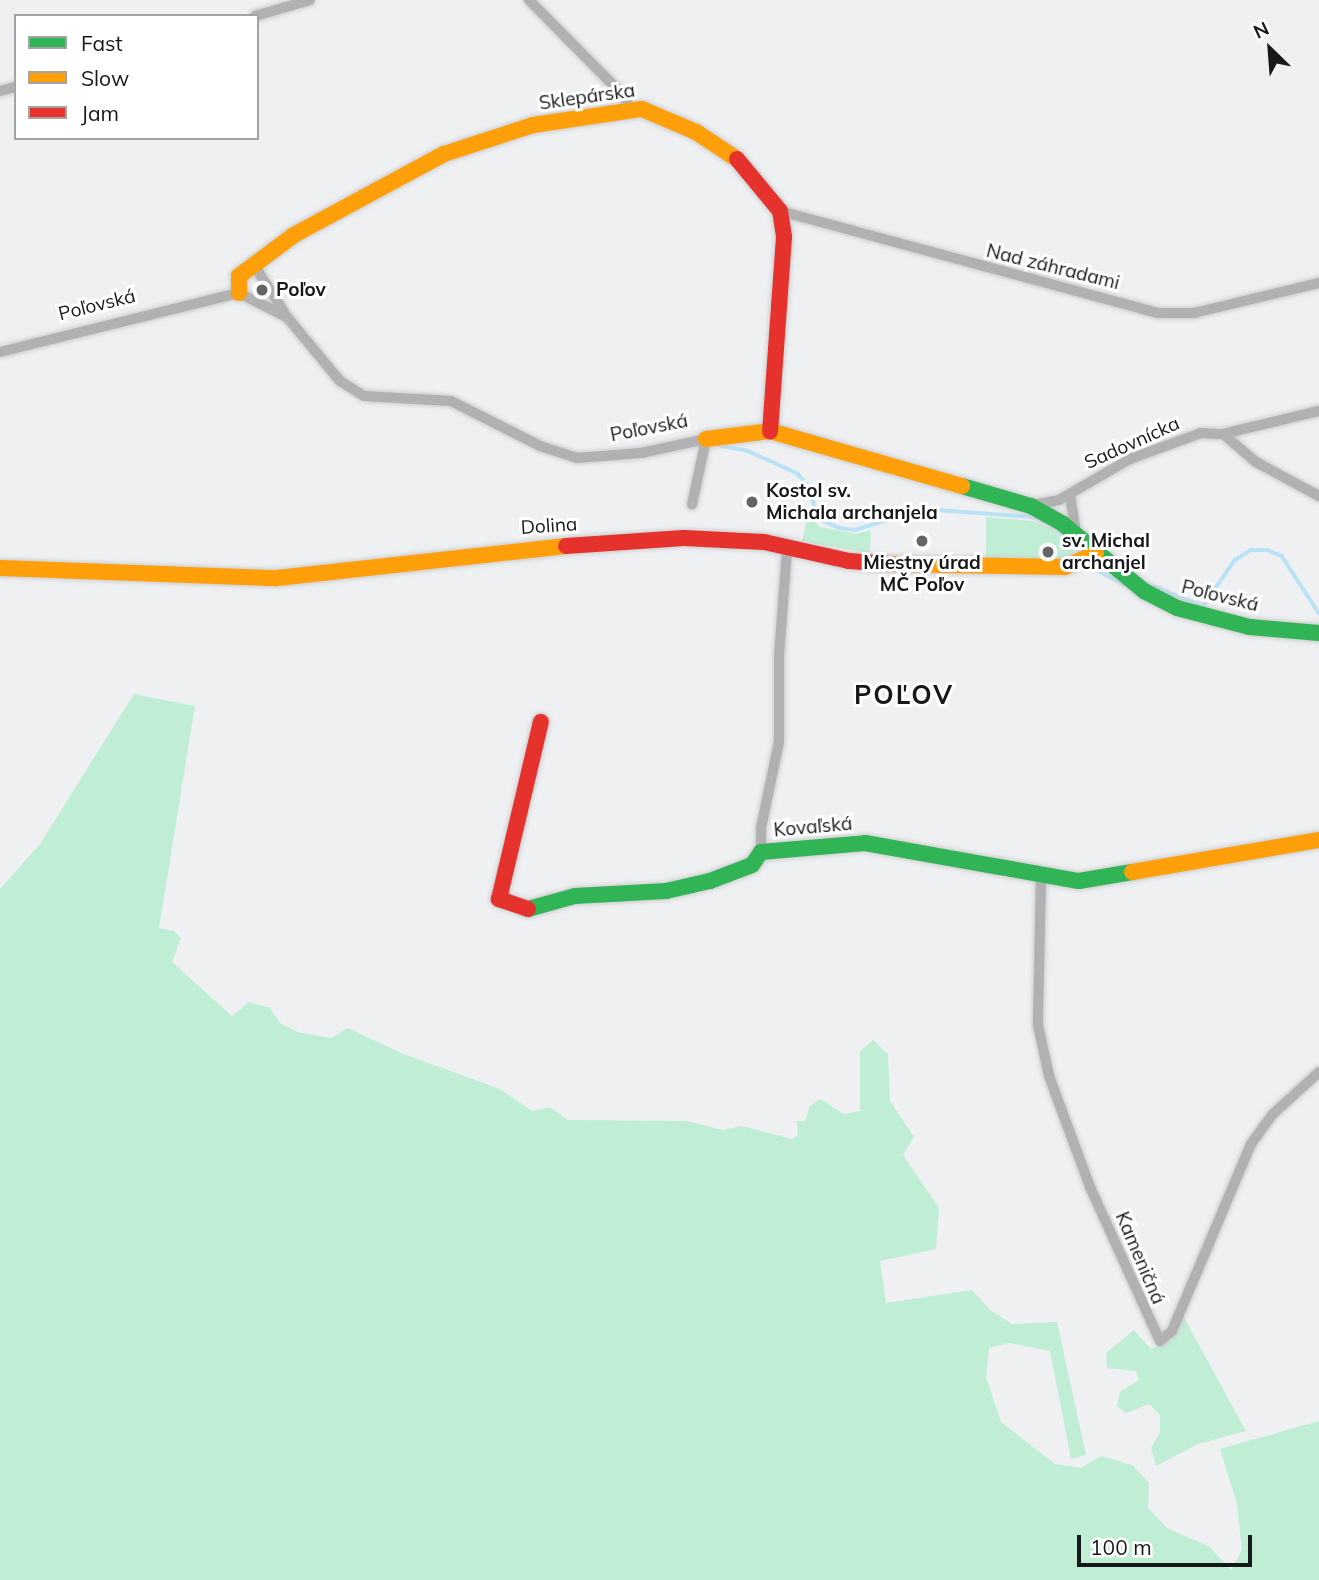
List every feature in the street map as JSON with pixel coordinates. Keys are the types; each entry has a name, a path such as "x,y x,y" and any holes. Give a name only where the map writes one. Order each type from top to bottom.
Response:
{"street":[{"path":"259,15 310,0"},
{"path":"529,0 621,93 630,108"},
{"name":"Sklepárska","path":"240,293 237,279 294,235 444,154 533,125 630,108 654,112 696,132 744,164 780,211"},
{"path":"770,431 784,237 780,211"},
{"name":"Nad záhradami","path":"780,211 1159,313 1194,313 1319,283"},
{"path":"254,265 287,317"},
{"name":"Poľovská","path":"0,352 240,293 287,317 356,393 451,401 560,455 600,458 706,439 770,431 1031,506 1076,534 1096,553 1132,578 1144,591 1198,615 1250,627 1319,633"},
{"name":"Sadovnícka","path":"1031,506 1070,495 1093,477 1173,440 1223,433 1319,411"},
{"path":"1223,433 1266,468 1319,496"},
{"path":"692,505 706,439"},
{"path":"1070,495 1076,534"},
{"name":"Dolina","path":"0,568 277,578 608,542 737,540 849,561 939,568 1065,567 1096,553"},
{"path":"761,852 761,828 779,743 779,656 787,549"},
{"name":"Kovaľská","path":"541,722 499,899 512,907 524,909 575,896 688,886 752,865 761,852 865,844 900,846 947,851 1041,876 1103,879 1319,840"},
{"name":"Kameničná","path":"1041,876 1038,1025 1049,1076 1090,1187 1160,1341 1165,1340 1177,1322 1251,1144 1273,1114 1319,1072"}],"green space":[{"path":"808,515 820,527 856,534 871,530 870,553 802,541"},
{"path":"986,517 1032,521 1051,528 1077,554 1063,559 986,561"},
{"path":"134,694 195,706 159,928 174,931 181,938 172,962 232,1016 249,1002 270,1008 280,1023 298,1032 331,1038 348,1028 401,1053 500,1089 532,1111 550,1107 568,1120 686,1121 723,1130 742,1126 792,1139 798,1135 797,1121 805,1121 810,1106 820,1099 844,1114 860,1111 860,1051 873,1040 888,1054 890,1101 914,1137 903,1155 939,1208 936,1249 880,1261 886,1303 972,1290 990,1310 1012,1324 1057,1322 1086,1455 1071,1459 1050,1351 1009,1343 989,1348 986,1377 1001,1422 1055,1464 1081,1468 1101,1456 1132,1465 1149,1483 1148,1508 1167,1528 1210,1547 1231,1570 1242,1550 1237,1504 1220,1449 1319,1421 1319,1580 0,1580 0,889 40,844"},
{"path":"1181,1312 1246,1431 1198,1444 1156,1466 1151,1448 1160,1432 1160,1415 1149,1404 1127,1413 1117,1406 1120,1392 1139,1380 1136,1371 1107,1368 1106,1353 1134,1330 1151,1349 1162,1344"}],"waterway":[{"path":"721,446 748,451 797,473 808,485 819,519 839,528 855,530 924,509 1033,517 1044,522"},
{"path":"1054,527 1080,551"},
{"path":"1144,582 1203,606 1235,560 1251,550 1267,550 1282,556 1319,613"},
{"path":"1093,568 1125,585"}],"traffic: fast":[{"path":"962,486 1031,506 1063,524 1144,591 1177,608 1250,627 1319,633"},
{"path":"528,909 575,896 666,891 710,881 752,865 761,852 865,843 1079,881 1132,872"}],"traffic: slow":[{"path":"239,293 239,276 294,235 444,154 533,125 642,109 696,132 737,159"},
{"path":"706,439 770,431 962,486"},
{"path":"0,568 277,578 566,546"},
{"path":"891,564 1065,567 1096,553"},
{"path":"1132,872 1319,840"}],"traffic: jam":[{"path":"737,159 780,211 784,237 770,431"},
{"path":"566,546 684,538 764,542 849,561 891,564"},
{"path":"528,909 499,899 541,722"}],"place":[{"name":"Poľov","path":"262,290"},
{"name":"Kostol sv. Michala archanjela","path":"752,502"},
{"name":"Miestny úrad MČ Poľov","path":"922,541"},
{"name":"sv. Michal archanjel","path":"1048,552"}],"district":[{"name":"POĽOV","path":"904,695"}]}
